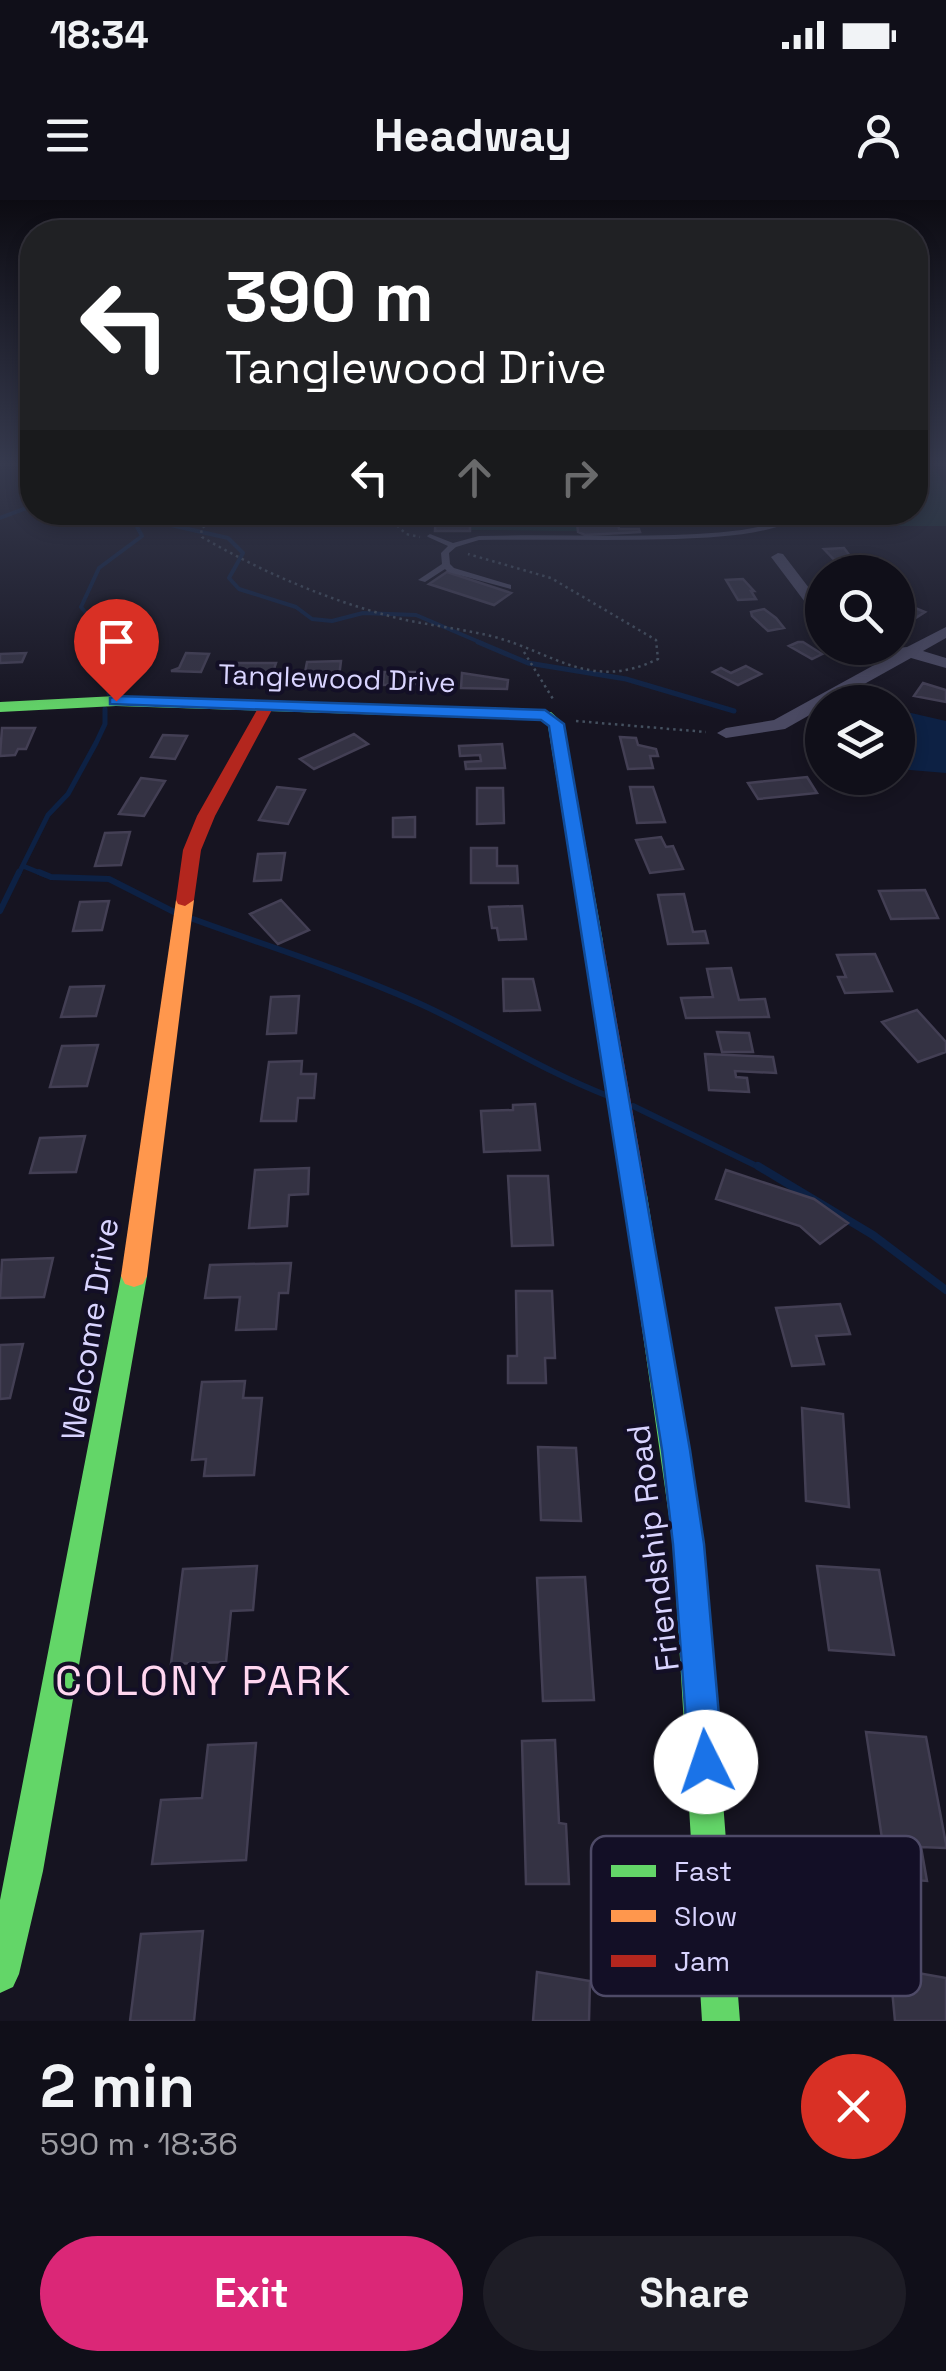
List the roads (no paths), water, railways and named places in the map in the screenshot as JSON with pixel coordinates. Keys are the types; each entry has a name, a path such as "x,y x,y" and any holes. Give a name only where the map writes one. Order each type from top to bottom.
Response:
{"street":[{"path":"778,557 805,593"},
{"path":"915,644 946,632"},
{"path":"915,654 946,663"},
{"path":"726,733 779,725 877,665"},
{"name":"Tanglewood Drive","path":"0,708 116,701 552,718"},
{"name":"Welcome Drive","path":"0,1974 25,1872 130,1302 192,850 206,816 266,706"},
{"name":"Friendship Road","path":"552,718 652,1294 688,1544 708,1836"},
{"name":"Friendship Road","path":"719,1996 721,2021"}],"lane":[{"path":"446,565 445,553 450,547"},
{"path":"422,580 446,565"},
{"path":"446,565 508,587"}],"water":[{"path":"915,714 946,721 946,773 915,770"}],"waterway":[{"path":"108,644 109,640 81,607 99,568 127,547"},
{"path":"237,547 243,553 229,578 239,589 296,607 312,619 332,621 363,613 416,615 484,644"},
{"path":"109,642 105,656 109,694"},
{"path":"478,642 528,663 626,679 734,711"},
{"path":"18,875 48,815 68,794 96,743 105,724 105,709"},
{"path":"23,866 45,875"},
{"path":"0,911 19,872"},
{"path":"39,872 51,877 109,879 176,913"},
{"path":"193,919 389,990 608,1096"},
{"path":"633,1106 763,1169"},
{"path":"758,1166 763,1169"},
{"path":"763,1169 873,1235 946,1290"}],"district":[{"name":"COLONY PARK","path":"204,1680"}]}
